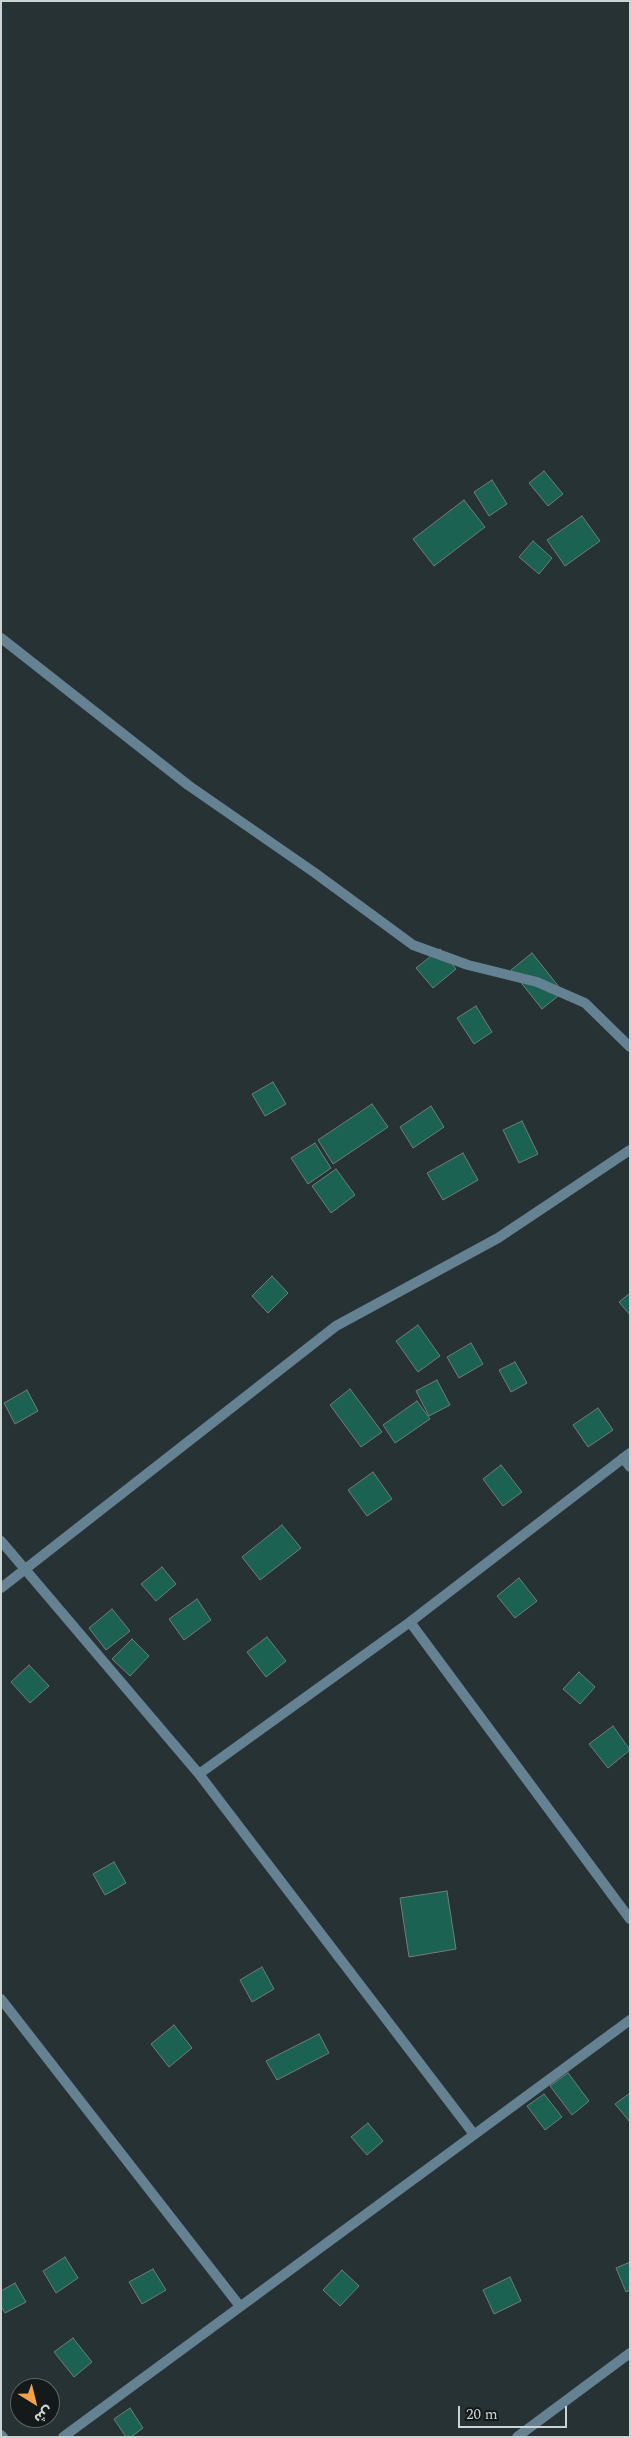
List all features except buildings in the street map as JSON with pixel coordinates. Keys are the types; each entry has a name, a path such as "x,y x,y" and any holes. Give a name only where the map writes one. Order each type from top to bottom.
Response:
{"street":[{"path":"1,638 188,786 316,873 413,945 468,965 537,982 585,1003 630,1047"},
{"path":"1,1588 336,1326 498,1238 630,1150"},
{"path":"200,1774 410,1622 626,1456 630,1467"},
{"path":"1,1541 200,1774 473,2133"},
{"path":"410,1622 630,1919"},
{"path":"1,1999 239,2305"},
{"path":"64,2437 239,2305 630,2020"},
{"path":"517,2437 630,2353"}]}
